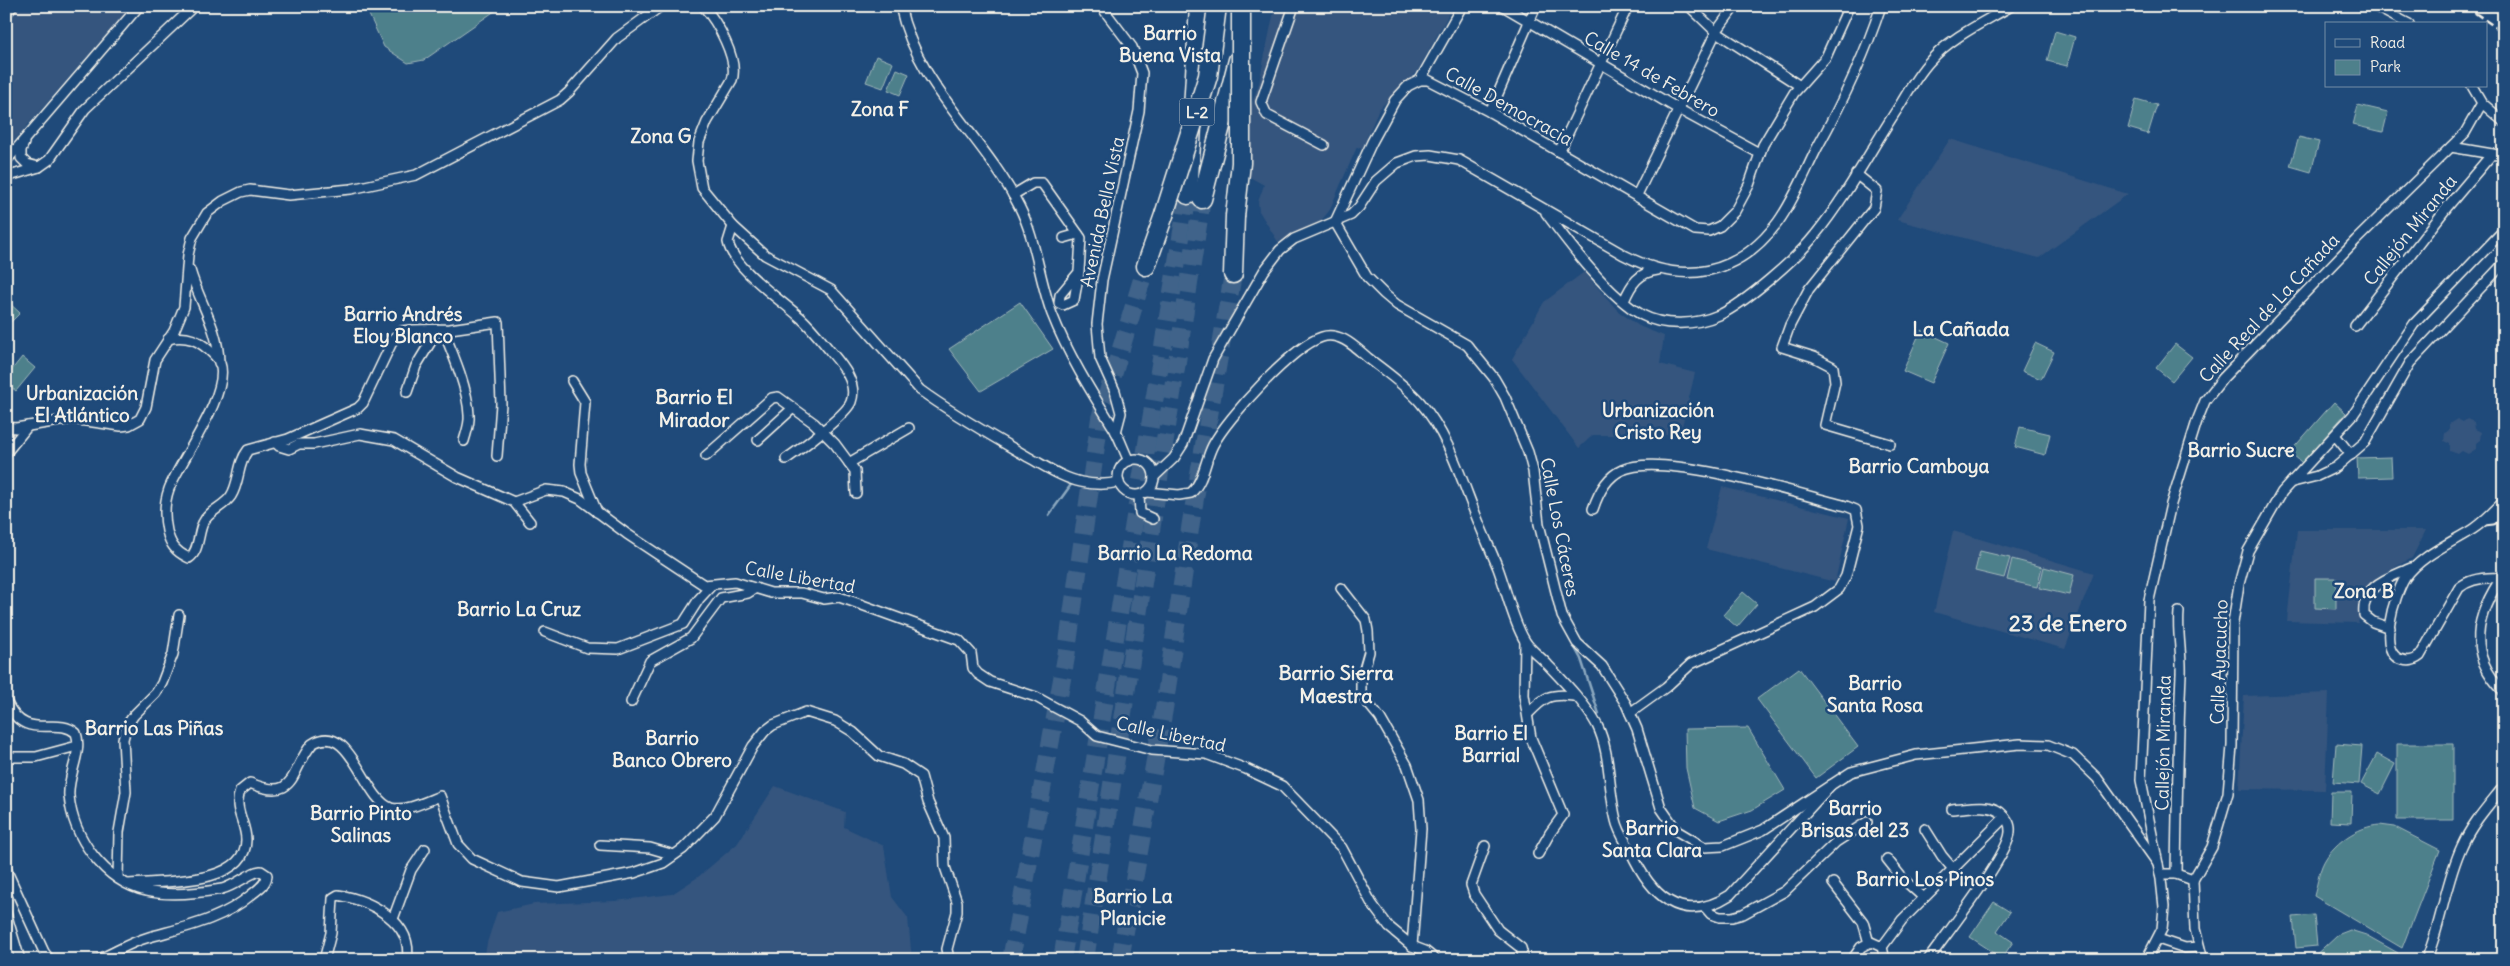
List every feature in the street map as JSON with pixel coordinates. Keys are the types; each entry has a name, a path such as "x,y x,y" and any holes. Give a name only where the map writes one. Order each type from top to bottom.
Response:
{"highway":[{"name":"L-2","path":"1199,6 1195,197 1237,64 1248,6"},
{"name":"L-2","path":"1146,266 1208,76 1217,6"},
{"path":"1233,274 1235,216 1241,163 1241,6"}],"street":[{"path":"6,14 13,6"},
{"path":"6,161 139,6"},
{"path":"6,177 39,167 58,149 85,109 194,6"},
{"path":"6,426 16,428 30,424 72,419 121,426 136,422 146,406 156,360 178,323 184,307 189,247 196,229 207,213 223,201 250,190 289,195 351,189 425,172 560,100 617,38 661,6"},
{"path":"703,6 722,35 732,63 734,76 702,133 699,142 698,171 702,188 733,226 765,255 831,290 920,390 932,400 1065,477 1080,482 1106,485 1119,482"},
{"path":"900,6 910,42 920,63 1013,195 1026,223 1053,316 1097,402 1116,432 1129,461"},
{"name":"Avenida Bella Vista","path":"1101,6 1132,47 1142,72 1140,111 1102,280 1097,324 1100,358 1115,391 1121,413 1116,432"},
{"path":"1294,6 1261,102 1268,115 1324,145"},
{"path":"1420,80 1462,6"},
{"name":"Calle 14 de Febrero","path":"1503,6 1680,110 1759,153"},
{"path":"1490,112 1536,6"},
{"path":"1560,152 1628,6"},
{"path":"1689,6 1716,32 1800,86"},
{"path":"1637,195 1680,110 1716,32 1735,6"},
{"path":"1759,153 1800,86 1826,57 1849,6"},
{"path":"1154,477 1174,458 1183,444 1210,364 1264,271 1286,244 1346,218 1356,211 1376,181 1389,168 1416,156 1438,155 1459,160 1641,264 1661,270 1690,274 1722,267 1755,248 1778,222 1830,125 1862,57 1881,6"},
{"path":"1543,209 1596,274 1624,301 1650,319 1674,323 1707,318 1727,310 1776,273 1806,246 1816,234 1931,60 1969,31 2011,6"},
{"path":"2374,6 2405,22"},
{"name":"Calle Democracia","path":"1335,222 1372,142 1395,100 1408,86 1420,80 1435,82 1696,230 1703,231 1720,226 1736,212 1749,185 1759,153"},
{"path":"2473,88 2482,103 2504,122"},
{"name":"Calle Real de La Cañada","path":"2146,960 2162,929 2164,907 2160,874 2141,780 2147,615 2171,504 2201,410 2211,391 2229,372 2356,240 2451,147 2471,125 2482,103"},
{"path":"27,136 20,150 21,158 27,164 39,167"},
{"path":"2451,147 2504,156"},
{"name":"Callejón Miranda","path":"2355,326 2448,206 2492,154"},
{"path":"1856,174 1877,191 1874,208 1808,289 1790,325 1782,348 1814,357 1833,367 1835,382 1824,425 1890,444"},
{"path":"1013,195 1032,183 1042,183 1082,242 1079,272"},
{"name":"Calle Los Cáceres","path":"1335,222 1367,277 1397,305 1467,345 1494,378 1505,397 1528,452 1533,471 1539,524 1562,616 1577,643 1602,666 1616,685 1630,713 1661,808 1668,821 1677,831 1704,847 1723,846 1753,834 1851,772 1916,754 2020,744 2048,745 2073,755 2098,778 2158,864"},
{"path":"733,226 728,242 738,260 760,283 810,327 848,372 852,396 851,404 786,459"},
{"name":"Calle Ayacucho","path":"2193,880 2212,847 2228,793 2232,746 2232,623 2248,551 2282,492 2359,407 2414,324 2504,230"},
{"path":"1064,238 1078,234"},
{"path":"188,263 217,340 220,363 215,399 204,426 169,487 166,501 166,527 175,549 189,558 192,556 204,522 232,495 244,456 254,447 318,427 358,408 363,403 378,368 398,334 410,330 440,330 498,322 501,404 497,456"},
{"path":"2293,482 2317,476 2336,467 2369,437 2410,363 2504,263"},
{"path":"1624,301 1635,281 1650,271 1661,270"},
{"path":"407,392 416,366 440,330"},
{"path":"440,330 454,355 468,404 469,421 464,442"},
{"path":"1153,519 1140,513 1143,493 1153,485 1152,468 1146,462 1138,459 1129,461 1120,470 1119,482 1127,492 1143,493 1180,495 1192,493 1199,483 1220,434 1274,373 1293,356 1322,336 1344,340 1406,388 1420,403 1438,429 1462,478 1525,642 1593,719 1603,740 1616,822 1638,868 1656,893 1667,901 1683,907 1705,907 1717,903 1735,891 1831,785"},
{"path":"168,339 180,337 194,340 207,348 220,363"},
{"path":"572,381 585,402 580,464 581,473 597,512"},
{"path":"706,456 772,398 778,397 822,430 849,462 855,471 856,494"},
{"path":"758,440 792,409"},
{"path":"6,453 30,424"},
{"path":"849,462 909,428"},
{"path":"275,442 289,449 299,444 314,444 360,434 385,437 403,444 457,477 514,502 530,522"},
{"path":"2335,435 2351,455"},
{"path":"1594,509 1600,492 1616,474 1629,468 1668,466 1718,474 1846,506 1856,510 1859,520 1852,554 1839,589 1816,607 1691,664 1666,687 1630,713"},
{"path":"514,502 536,493 555,490 580,499 697,582 711,586 699,599 683,624 618,649 587,648 545,632"},
{"path":"2390,628 2373,622 2364,615 2370,590 2376,584 2416,566 2484,521 2504,501"},
{"path":"2484,521 2493,520 2504,508"},
{"path":"2416,566 2401,585 2394,604 2388,642 2393,655 2404,661 2416,659 2420,656 2459,588 2472,580 2502,576"},
{"path":"2502,576 2484,607 2478,638 2484,663 2495,684 2504,692"},
{"name":"Calle Libertad","path":"711,586 735,582 771,592 802,594 824,599 839,597 898,619 944,633 959,640 968,648 971,653 973,668 978,674 990,682 1036,697 1054,706 1080,721 1097,736 1152,750 1206,754 1272,781 1295,797 1342,848 1372,904 1390,927 1412,946 1425,951 1436,960"},
{"path":"631,702 650,661 691,638 721,598 748,593 756,588"},
{"path":"1341,588 1359,609 1367,625 1369,652 1361,680 1361,695 1380,718 1407,766 1419,800 1422,829 1412,946"},
{"name":"Callejón Miranda","path":"2176,874 2178,706 2181,673 2177,628 2180,612"},
{"path":"118,878 119,832 126,792 123,739 127,725 134,714 156,693 162,683 173,654 179,615"},
{"path":"1525,642 1524,695 1531,738 1563,816 1550,833 1538,854"},
{"path":"1528,714 1546,698 1554,695 1574,696"},
{"path":"6,701 10,710 27,724 44,728 64,727 74,730 77,736 77,746 68,795 76,824 91,854 118,878 146,891 186,892 223,888 256,872 265,872 267,878 262,886 243,902 211,920 147,938 98,960"},
{"path":"129,884 194,878 232,868 240,861 245,848 246,838 237,810 240,792 250,783 264,790 278,790 295,776 312,744 327,739 336,740 342,746 384,804 401,808 440,796 458,844 464,852 486,866 522,882 549,887 567,886 634,873 663,863 695,838 714,816 754,746 765,731 773,725 806,712 821,715 853,732 879,756 903,764 921,776 928,802 944,838 944,868 957,902 957,912 947,949 949,960"},
{"path":"6,757 36,757 77,746"},
{"path":"2426,960 2461,848 2474,823 2504,786"},
{"path":"1952,809 1987,808 2005,816"},
{"path":"1882,947 1902,920 2005,816"},
{"path":"1928,960 1977,893 2003,849 2010,834 2005,816"},
{"path":"1705,907 1711,914 1720,916 1732,918 1743,914 1785,891 1836,842 1867,822"},
{"path":"1925,830 1953,869"},
{"path":"600,845 650,848 674,855"},
{"path":"1485,846 1471,885 1474,894 1498,930 1521,948 1524,960"},
{"path":"392,919 410,870 425,848"},
{"path":"1887,859 1903,879 1924,898"},
{"path":"6,869 44,952 50,960"},
{"path":"2160,874 2176,874 2193,880 2194,917 2203,960"},
{"path":"1833,883 1863,922 1870,943"},
{"path":"324,960 331,933 333,898 338,895 367,903 392,919 402,932 407,960"},
{"path":"6,913 20,960"},
{"path":"2158,939 2185,948 2199,947"},
{"path":"1852,960 1861,947 1876,942 1882,947 1885,960"}],"shaded area":[{"path":"6,6 131,6 6,150"},
{"path":"1275,6 1453,6 1417,72 1379,109 1362,149 1357,147 1329,211 1320,222 1278,242 1259,211 1258,202 1264,185 1246,175 1249,111 1259,83"},
{"path":"1950,139 2128,194 2039,258 1897,220"},
{"path":"1584,272 1618,311 1639,326 1664,336 1660,364 1695,373 1680,435 1593,435 1579,448 1512,359 1544,302"},
{"path":"2457,419 2463,422 2467,419 2474,422 2475,429 2481,432 2480,440 2476,443 2476,449 2468,454 2462,451 2458,454 2450,451 2450,444 2444,441 2445,433 2449,430 2449,424"},
{"path":"1722,487 1849,518 1835,582 1706,549"},
{"path":"2297,530 2426,530 2412,558 2377,577 2367,591 2358,623 2287,621"},
{"path":"1953,531 2094,573 2065,649 1934,612"},
{"path":"2329,693 2325,790 2239,789 2244,696"},
{"path":"775,786 845,812 844,827 884,846 892,897 908,918 912,960 484,960 487,943 497,912 534,904 615,901 672,894 698,877 737,844"}],"green space":[{"path":"365,6 502,6 424,60 408,63 384,47"},
{"path":"2055,31 2075,37 2067,66 2047,61"},
{"path":"876,56 893,63 883,88 866,82"},
{"path":"897,69 909,74 900,95 888,90"},
{"path":"2136,99 2157,105 2148,134 2128,128"},
{"path":"2358,105 2388,112 2383,132 2353,125"},
{"path":"2299,137 2319,142 2311,172 2290,166"},
{"path":"6,302 20,313 6,327"},
{"path":"1020,302 1053,349 981,391 949,349"},
{"path":"1921,330 1949,343 1931,383 1903,371"},
{"path":"2035,343 2054,352 2041,379 2022,371"},
{"path":"2175,344 2192,357 2172,381 2156,368"},
{"path":"22,357 35,368 16,391 6,383 6,377"},
{"path":"2334,402 2346,413 2302,463 2290,452"},
{"path":"2020,427 2050,434 2045,455 2015,447"},
{"path":"2391,457 2392,477 2358,478 2357,458"},
{"path":"1980,551 2010,558 2004,578 1975,571"},
{"path":"2012,559 2042,567 2037,587 2007,580"},
{"path":"2044,567 2074,575 2069,595 2039,588"},
{"path":"2315,578 2336,578 2336,609 2315,608"},
{"path":"1743,592 1757,604 1737,627 1723,615"},
{"path":"1799,668 1858,747 1816,778 1757,699"},
{"path":"1748,728 1785,790 1752,810 1719,821 1695,808 1686,768 1685,729"},
{"path":"2336,744 2362,746 2359,784 2333,782"},
{"path":"2397,744 2453,744 2453,820 2397,820"},
{"path":"2377,754 2395,764 2380,794 2361,784"},
{"path":"2331,792 2352,792 2351,823 2330,822"},
{"path":"2380,825 2395,827 2440,850 2402,948 2314,896 2321,869 2332,850 2354,833"},
{"path":"1994,902 2010,912 1997,931 2013,942 2002,958 1970,937"},
{"path":"2314,915 2317,946 2296,948 2293,917"},
{"path":"2350,930 2366,935 2398,953 2393,960 2310,960 2337,935"}],"waterway":[{"path":"1049,515 1073,482"},
{"path":"1571,641 1581,659 1599,714 1594,718"}],"tunnel":[{"path":"1062,960 1188,195"},
{"path":"1085,960 1202,199"},
{"path":"1011,960 1066,657 1100,418 1146,266"},
{"path":"1120,960 1164,709 1191,522 1233,274"}],"railway":[{"path":"2465,6 2504,33"}],"district":[{"name":"Barrio Buena Vista","path":"1170,44"},
{"name":"Zona F","path":"880,109"},
{"name":"Zona G","path":"661,136"},
{"name":"Barrio Andrés Eloy Blanco","path":"403,325"},
{"name":"La Cañada","path":"1961,328"},
{"name":"Urbanización El Atlántico","path":"82,404"},
{"name":"Barrio El Mirador","path":"694,408"},
{"name":"Urbanización Cristo Rey","path":"1658,421"},
{"name":"Barrio Sucre","path":"2241,450"},
{"name":"Barrio Camboya","path":"1919,466"},
{"name":"Barrio La Redoma","path":"1175,553"},
{"name":"Zona B","path":"2364,591"},
{"name":"Barrio La Cruz","path":"519,609"},
{"name":"23 de Enero","path":"2068,623"},
{"name":"Barrio Sierra Maestra","path":"1336,684"},
{"name":"Barrio Santa Rosa","path":"1875,694"},
{"name":"Barrio Las Piñas","path":"154,728"},
{"name":"Barrio El Barrial","path":"1491,744"},
{"name":"Barrio Banco Obrero","path":"672,749"},
{"name":"Barrio Brisas del 23","path":"1855,819"},
{"name":"Barrio Pinto Salinas","path":"361,824"},
{"name":"Barrio Santa Clara","path":"1652,839"},
{"name":"Barrio Los Pinos","path":"1925,879"},
{"name":"Barrio La Planicie","path":"1133,907"}]}
